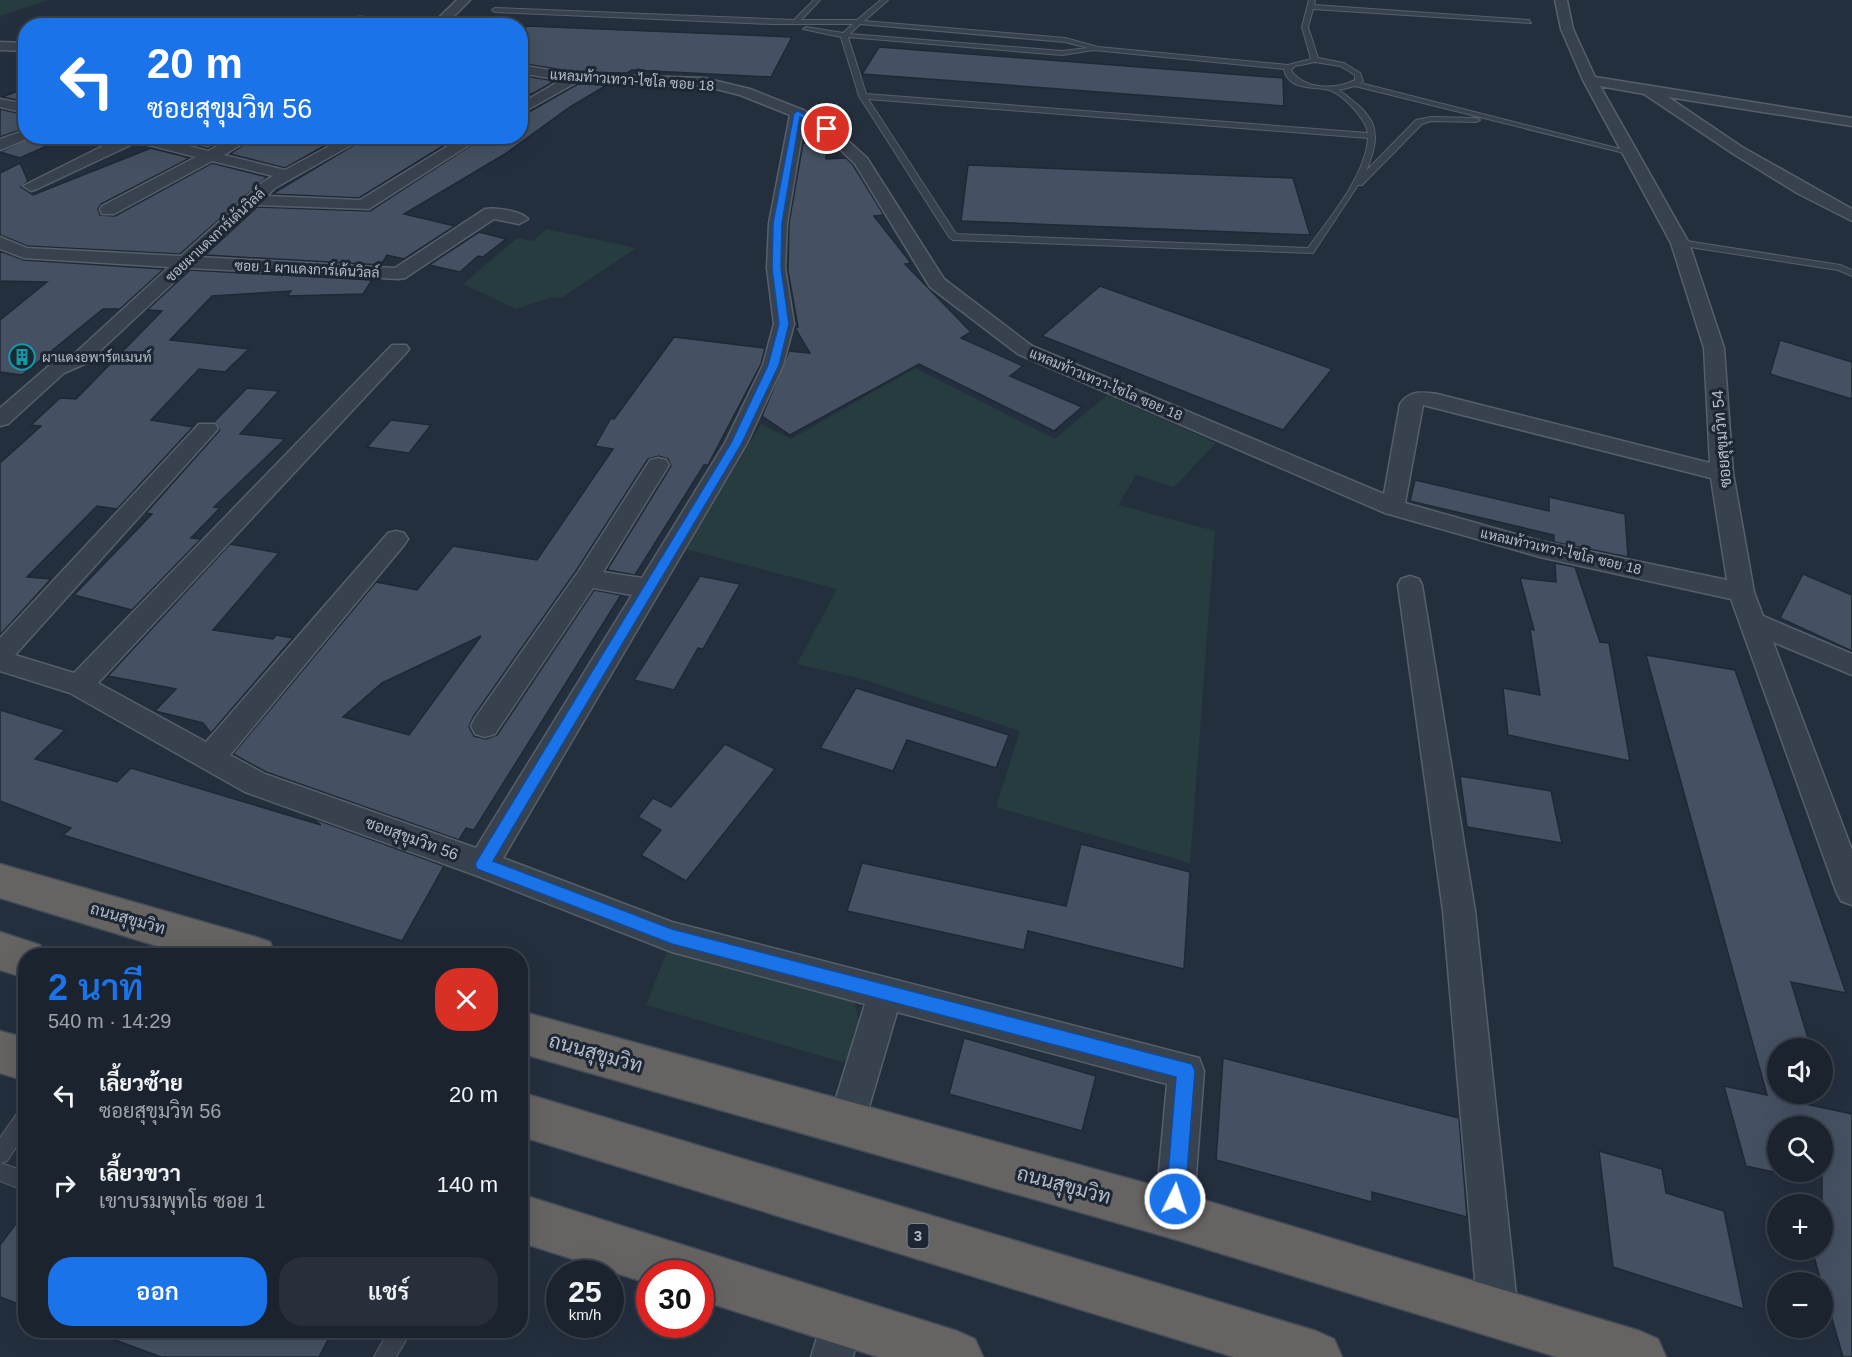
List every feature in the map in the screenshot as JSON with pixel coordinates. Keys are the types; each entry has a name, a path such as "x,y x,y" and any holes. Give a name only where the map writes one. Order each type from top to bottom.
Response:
{"highway":[{"name":"ถนนสุขุมวิท","path":"0,881 229,948"},
{"path":"0,951 18,957"},
{"name":"ถนนสุขุมวิท","path":"528,1034 1174,1215 1640,1357"},
{"path":"0,1052 18,1058"},
{"name":"3","path":"528,1116 1316,1357"},
{"path":"528,1221 651,1260"},
{"path":"714,1282 836,1339 957,1357"}],"street":[{"path":"445,18 464,0"},
{"name":"ซอยสุขุมวิท 54","path":"1561,0 1567,29 1590,80 1680,243 1691,271 1714,348 1722,473 1741,592 1852,891"},
{"path":"0,46 18,47"},
{"name":"แหลมท้าวเทวา-ไซโล ซอย 18","path":"528,70 574,78 704,82 745,92 798,113 827,129 861,161 937,283 1025,350 1393,507 1540,549 1741,592"},
{"path":"528,105 574,78"},
{"path":"1590,80 1852,122"},
{"path":"1648,90 1746,156 1852,216"},
{"path":"0,103 18,107"},
{"path":"483,864 651,589 736,443 781,345 784,324 776,268 778,223 798,113"},
{"path":"0,145 18,137"},
{"path":"31,186 118,144"},
{"name":"ซอยผาแดงการ์เด้นวิลล์","path":"159,144 287,176"},
{"path":"108,210 233,144"},
{"path":"287,176 345,144"},
{"path":"252,200 363,205 463,144"},
{"name":"ซอยผาแดงการ์เด้นวิลล์","path":"0,419 57,369 80,358 269,185 287,176"},
{"name":"ซอย 1 ผาแดงการ์เด้นวิลล์","path":"0,242 24,253 399,274 491,213 519,219"},
{"path":"79,684 399,349"},
{"name":"ซอยผาแดงการ์เด้นวิลล์","path":"0,437 75,370 80,358"},
{"path":"1393,507 1411,404 1418,398 1437,400 1722,473"},
{"path":"0,655 207,429"},
{"path":"485,726 587,578 658,465"},
{"path":"209,759 396,538"},
{"path":"587,578 651,589"},
{"path":"1410,585 1444,825 1459,911 1498,1314"},
{"path":"1752,622 1852,665"},
{"name":"ซอยสุขุมวิท 56","path":"0,661 79,684 255,783 483,864 672,937 1186,1071 1174,1215"},
{"path":"846,1124 886,992"}],"lane":[{"path":"796,22 817,0"},
{"path":"844,35 856,22 885,0"},
{"path":"1315,60 1305,27 1311,3 1529,22"},
{"path":"495,10 772,22 856,22 1065,40 1098,49 1289,67 1298,62 1315,60 1342,64 1355,70 1360,77 1355,84"},
{"path":"772,22 844,35 1062,53 1098,49"},
{"path":"844,35 863,96 953,237 1310,251 1357,184 1419,122 1431,119 1503,120"},
{"path":"1289,67 1288,74 1297,81 1332,88 1355,84 1628,152"},
{"path":"1332,88 1359,109 1371,128 1373,136 1357,184"},
{"path":"863,96 1373,136"},
{"path":"1680,243 1839,268 1852,273"},
{"path":"0,1154 18,1127"},
{"path":"0,1172 18,1179"},
{"path":"384,1357 397,1338"}],"green space":[{"path":"0,0 48,0 0,16"},
{"path":"547,229 636,248 563,297 549,298 516,309 463,284 517,238 533,241"},
{"path":"915,368 1055,439 1107,395 1216,443 1174,487 1136,475 1118,505 1215,531 1190,863 996,807 1020,731 862,679 797,664 837,589 686,549 761,424 791,439"},
{"path":"668,949 854,1001 858,1017 858,1034 854,1050 842,1062 646,1005"}],"building":[{"path":"528,26 792,37 771,77 632,70 627,73 574,72 528,64"},
{"path":"879,47 1283,78 1284,106 862,74"},
{"path":"528,76 555,81 532,94 528,93"},
{"path":"578,84 607,85 570,107 528,137 528,112"},
{"path":"18,91 18,100 2,97"},
{"path":"0,109 18,113 18,131 0,137"},
{"path":"827,142 826,159 846,158 853,165 884,215 874,216 911,263 905,264 971,332 961,338 1023,366 1010,376 1082,407 1054,431 919,364 790,435 762,416 789,351 810,353 795,328 798,327 788,271 789,223 803,143"},
{"path":"18,143 51,144 20,158 0,152"},
{"path":"190,144 216,144 208,149"},
{"path":"245,144 328,144 285,168 230,154"},
{"path":"356,144 446,144 359,198 272,194"},
{"path":"473,144 519,144 404,214 455,226 404,259 387,255 381,265 205,255 257,207 370,211"},
{"path":"151,148 190,158 101,204 98,209 100,215 115,216 212,163 267,177 180,254 27,246 0,235 0,173 20,163 28,181 21,187 33,195"},
{"path":"968,165 1293,178 1310,235 961,221"},
{"path":"479,232 506,239 483,257 478,256 460,272 429,265"},
{"path":"0,251 24,260 164,269 120,309 103,309 22,375 0,372 0,320 47,282 0,281"},
{"path":"190,270 372,280 363,294 287,296 291,291 212,296 170,340 249,349 225,372 199,369 151,420 193,427 117,509 97,506 27,577 51,579 0,635 0,463 41,426 31,425 60,398 76,399 162,311 147,310"},
{"path":"1100,286 1332,369 1283,430 1042,336"},
{"path":"674,337 765,348 761,364 708,465 704,465 635,575 607,570 671,466 668,459 659,456 648,459 576,571 473,717 469,727 474,736 486,739 497,735 594,590 621,595 474,830 466,828 459,840 266,772 233,754 376,582 417,590 453,546 537,560 613,449 595,446 611,418 614,419","holes":["481,636 409,735 343,717 382,683"]},
{"path":"1780,340 1852,362 1852,399 1770,374"},
{"path":"247,388 279,391 240,434 285,439 214,507 220,508 191,538 201,539 132,610 74,595 152,514 146,513 220,430 214,422"},
{"path":"391,420 431,425 409,453 367,447"},
{"path":"1415,480 1549,511 1549,497 1625,514 1628,557 1554,542 1554,535 1410,501"},
{"path":"230,544 279,553 213,630 273,639 276,635 293,638 211,733 203,723 155,711 176,689 108,676"},
{"path":"1555,563 1575,567 1600,642 1609,643 1630,761 1508,735 1503,688 1540,695 1530,629 1534,630 1520,578 1556,582"},
{"path":"1803,574 1852,595 1852,651 1780,618"},
{"path":"700,576 740,584 703,649 698,648 674,690 634,680"},
{"path":"1646,655 1735,670 1846,993 1791,982 1808,1038 1767,1038 1767,1095"},
{"path":"856,688 1009,735 996,768 907,740 893,771 820,748"},
{"path":"0,710 65,730 35,759 117,782 131,768 321,825 312,818 444,866 402,941 63,835 71,828 0,801"},
{"path":"725,744 775,769 686,881 641,855 661,830 638,817 653,798 671,807"},
{"path":"1460,776 1551,791 1562,843 1467,827"},
{"path":"1081,844 1190,872 1184,969 1028,931 1024,950 847,911 862,863 1066,906"},
{"path":"964,1038 1096,1076 1082,1131 949,1094"},
{"path":"1223,1058 1459,1118 1467,1217 1372,1192 1372,1202 1216,1160"},
{"path":"1724,1086 1767,1095 1767,1104 1806,1104 1852,1114 1852,1357 1843,1357 1833,1322 1833,1272 1818,1272 1815,1260 1833,1260 1833,1194 1822,1194 1822,1182 1833,1182 1833,1116 1767,1116 1767,1171 1746,1166"},
{"path":"1599,1151 1662,1169 1666,1193 1724,1211 1744,1309 1613,1267"},
{"path":"18,1221 18,1304 0,1297 0,1245"},
{"path":"110,1338 329,1338 319,1357 161,1357"}],"place":[{"name":"ผาแดงอพาร์ตเมนท์","path":"22,357"}],"route":[{"path":"827,129 798,113 778,223 776,268 784,324 781,345 773,365 736,443 651,589 483,864 672,937 1186,1071 1175,1199"}]}
